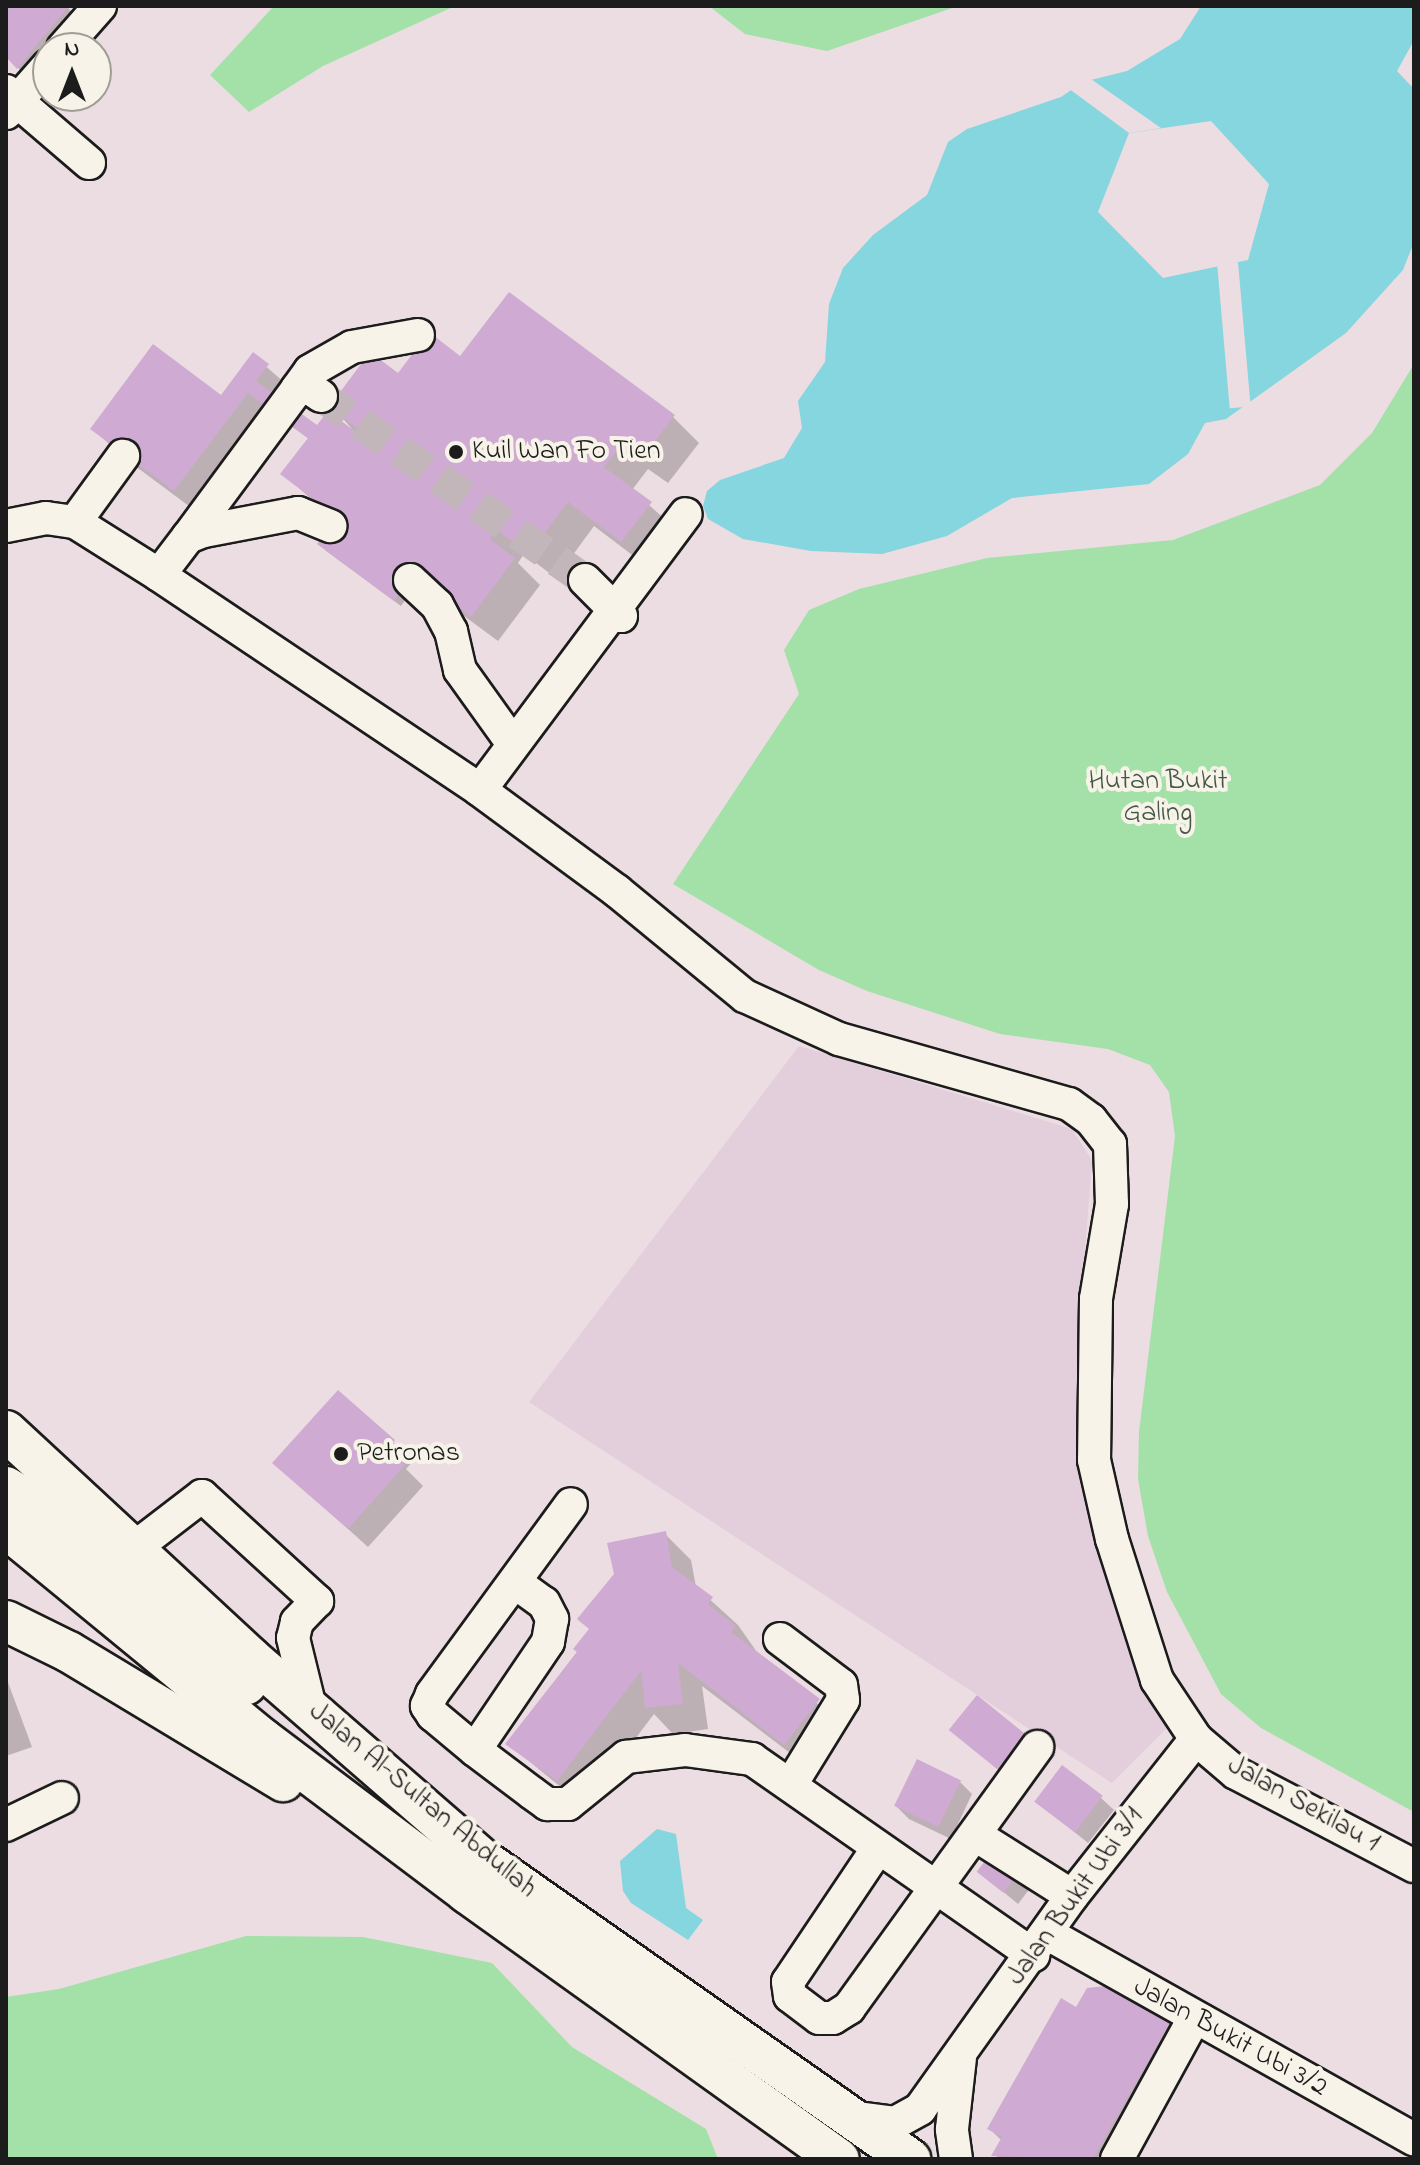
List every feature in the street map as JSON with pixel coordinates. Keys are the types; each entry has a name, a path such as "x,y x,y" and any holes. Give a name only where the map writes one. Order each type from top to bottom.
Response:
{"main road":[{"name":"Jalan Al-Sultan Abdullah","path":"6,1431 310,1707 475,1876 839,2159"},
{"path":"6,1487 45,1511 195,1646 475,1876"},
{"name":"Jalan Al-Sultan Abdullah","path":"6,1528 161,1658 475,1876 910,2159"},
{"path":"6,1621 69,1652 475,1876"}],"street":[{"path":"77,32 100,6"},
{"path":"32,81 10,102 89,163"},
{"path":"159,575 309,392 310,371 352,347 418,335"},
{"path":"6,526 46,518 75,522 123,456"},
{"path":"188,537 225,525 298,513 330,526"},
{"path":"480,790 618,613 686,514"},
{"name":"Jalan Sekilau 1","path":"75,522 480,790 617,891 745,996 839,1039 1069,1104 1101,1132 1110,1144 1112,1204 1096,1299 1094,1460 1112,1539 1157,1680 1196,1739 1236,1773 1414,1866"},
{"path":"410,580 437,605 451,631 460,670 513,744"},
{"path":"585,580 618,613"},
{"path":"133,1549 202,1496 317,1601 297,1622 293,1638 310,1707"},
{"path":"516,1583 544,1603 552,1619 548,1642 475,1750 427,1706 571,1504"},
{"path":"780,1639 841,1685 843,1700 792,1783"},
{"name":"Jalan Bukit Ubi 3/1","path":"843,2116 895,2123 908,2119 960,2058 1072,1896 1196,1739"},
{"path":"878,1848 794,1966 788,1982 790,1996 801,2009 819,2018 833,2018 849,2008 935,1888 977,1836 1037,1747"},
{"name":"Jalan Bukit Ubi 3/2","path":"475,1750 557,1806 568,1804 626,1757 685,1750 752,1759 792,1783 935,1888 1193,2020 1414,2139"},
{"path":"6,1825 62,1798"},
{"path":"977,1836 1072,1896"},
{"path":"1117,2159 1193,2020"},
{"path":"956,2159 952,2129 960,2058"},
{"path":"1401,2159 1414,2139"}],"shaded area":[{"path":"799,1046 1072,1129 1092,1161 1079,1326 1079,1466 1141,1685 1168,1727 1112,1783 529,1402"}],"green space":[{"path":"274,6 455,6 323,66 249,112 210,75"},
{"path":"709,6 958,6 827,51 745,34"},
{"name":"Hutan Bukit Galing","path":"1414,364 1414,1812 1261,1728 1221,1694 1167,1592 1148,1536 1138,1479 1139,1432 1175,1136 1169,1092 1150,1065 1108,1049 1000,1034 867,991 819,970 673,884 799,694 784,650 809,610 859,589 987,558 1173,540 1320,485 1372,433"},
{"path":"246,1936 363,1937 492,1963 572,2047 706,2129 718,2159 6,2159 6,1997 59,1989"}],"water":[{"path":"1201,6 1414,6 1413,42 1397,71 1414,89 1414,242 1403,270 1346,333 1226,419 1205,423 1188,454 1149,484 1012,498 947,536 882,554 811,551 743,539 708,519 703,506 707,491 720,480 784,458 802,428 798,401 825,362 829,304 843,268 873,235 927,195 948,142 967,129 1061,97 1083,82 1127,71 1180,39","holes":["1211,121 1269,184 1248,260 1163,278 1098,212 1129,133"]},
{"path":"657,1829 676,1834 686,1908 703,1920 688,1940 631,1903 623,1891 620,1861"}],"pier":[{"path":"1088,77 1161,128 1129,133 1068,88"},
{"path":"1238,262 1251,406 1230,408 1217,264"}],"building":[{"path":"6,6 69,6 48,32 32,32 32,51 17,69 6,57"},
{"name":"Kuil Wan Fo Tien","path":"509,292 675,415 641,459 622,444 604,467 652,502 621,542 568,502 529,554 497,530 490,539 515,558 471,617 414,574 394,601 317,544 337,517 280,474 308,438 248,393 174,491 90,429 153,344 221,395 253,352 269,364 256,381 317,425 328,411 356,432 358,429 329,407 370,352 398,373 429,332 460,356"},
{"path":"338,1390 395,1440 387,1449 405,1465 348,1529 272,1463"},
{"path":"666,1531 672,1567 713,1597 708,1604 736,1626 731,1632 820,1699 784,1745 678,1663 683,1704 645,1708 641,1671 557,1781 505,1744 577,1652 573,1649 589,1629 577,1619 614,1574 607,1543"},
{"path":"977,1695 1026,1735 998,1770 949,1730"},
{"path":"917,1759 961,1780 938,1827 894,1806"},
{"path":"1062,1765 1103,1796 1075,1832 1034,1802"},
{"path":"992,1852 1019,1873 1003,1893 977,1872"},
{"path":"1115,1985 1173,2017 1093,2159 991,2156 1002,2137 987,2129 1061,1998 1076,2007 1087,1988"}],"tunnel":[{"path":"321,396 585,580"}],"place":[{"name":"Kuil Wan Fo Tien","path":"456,452"},
{"name":"Petronas","path":"341,1454"}]}
